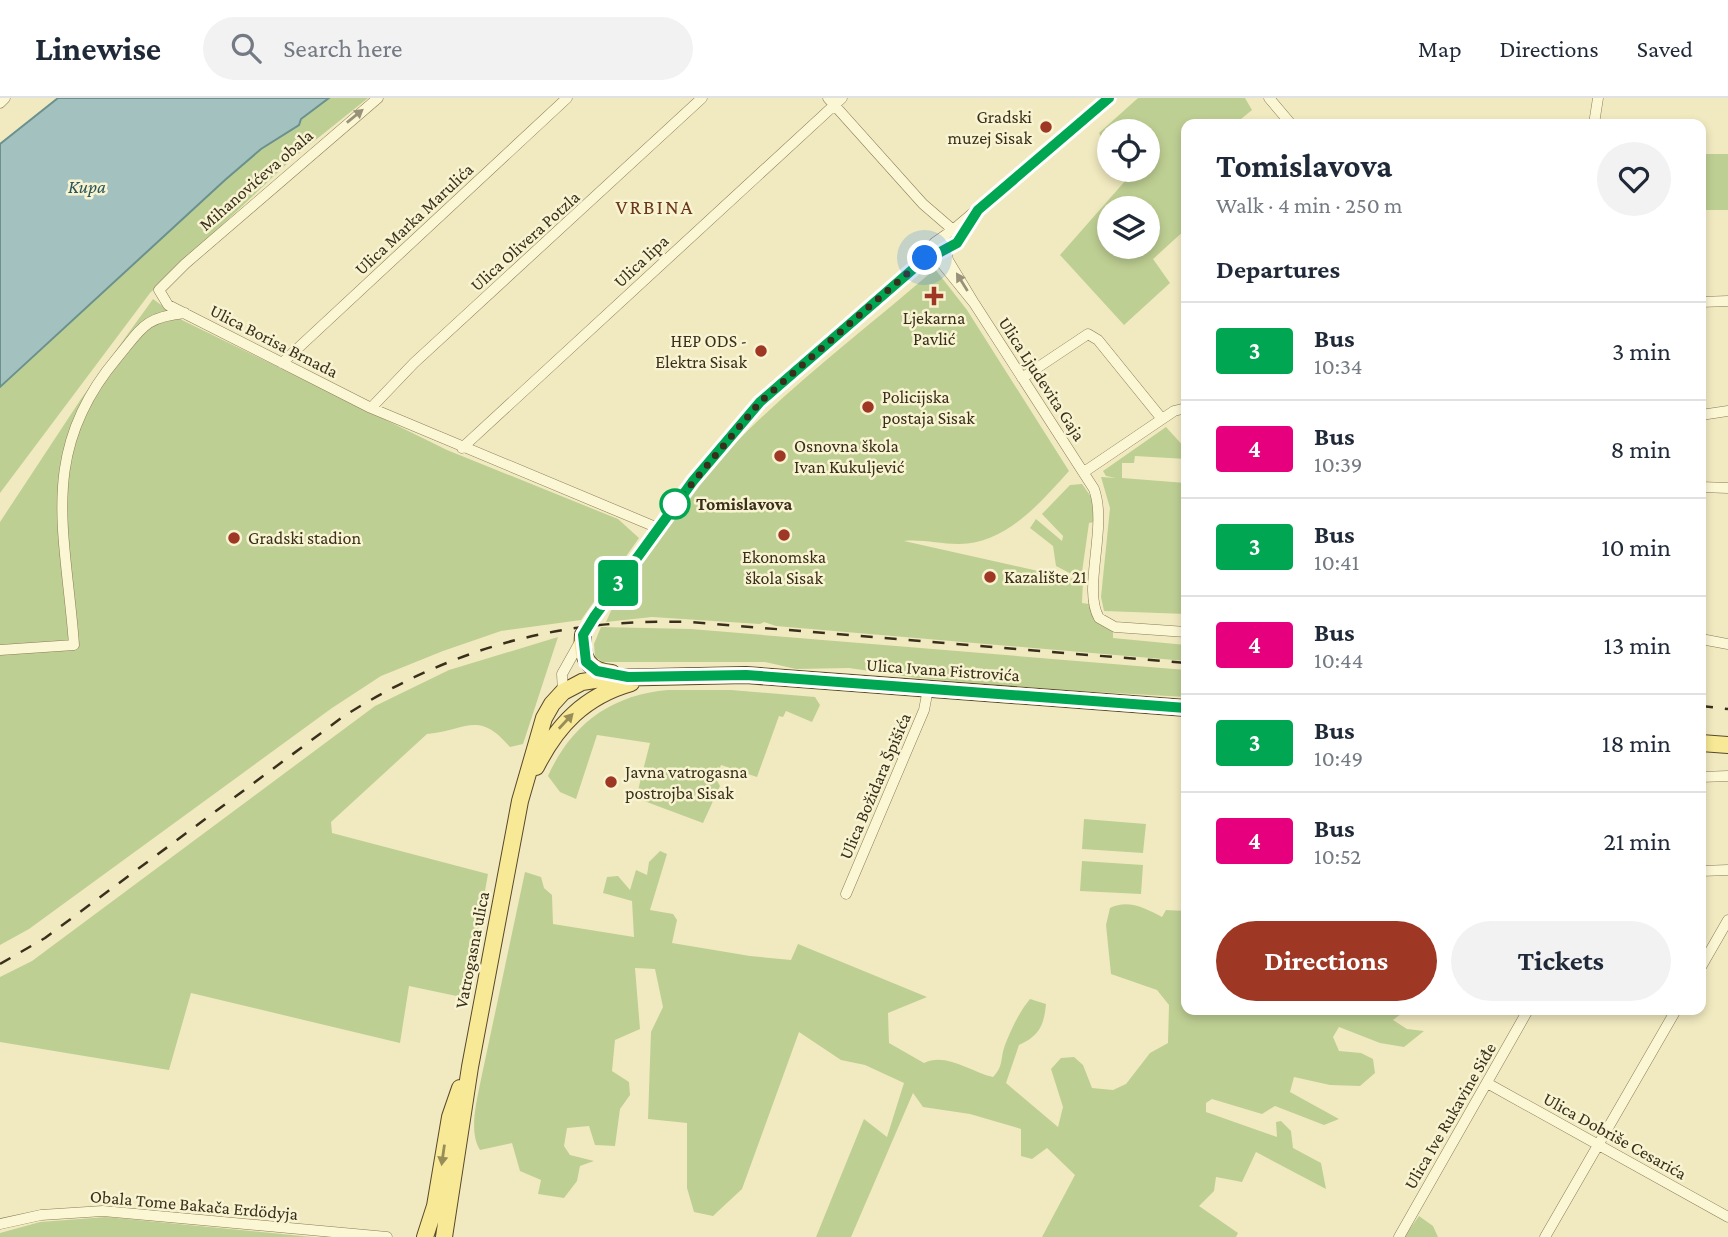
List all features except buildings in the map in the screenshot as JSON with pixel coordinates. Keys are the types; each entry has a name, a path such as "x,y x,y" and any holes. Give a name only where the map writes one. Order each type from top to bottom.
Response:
{"main road":[{"path":"583,635 583,654 592,669 628,677"},
{"name":"Ulica Ivana Fistrovića","path":"662,676 746,675 1181,708"},
{"path":"563,692 582,682 662,676"},
{"path":"520,801 550,740 570,715 609,690 662,676"},
{"name":"Vatrogasna ulica","path":"445,1231 470,1067 520,801 544,718 563,692"},
{"path":"1706,743 1728,745"},
{"path":"425,1237 435,1206 450,1117 470,1067"}],"street":[{"path":"0,103 5,98"},
{"name":"Mihanovićeva obala","path":"186,313 168,305 159,290 233,220 378,98"},
{"name":"Ulica Marka Marulića","path":"282,363 567,98"},
{"name":"Ulica Olivera Potzla","path":"371,408 414,363 702,98"},
{"path":"938,251 942,237 978,210 1109,98"},
{"path":"1269,98 1287,119"},
{"path":"1591,98 1593,119"},
{"path":"1594,119 1598,98"},
{"path":"835,100 923,204 953,229 959,239"},
{"name":"Ulica lipa","path":"462,447 835,100"},
{"path":"923,204 942,237"},
{"path":"563,692 562,674 583,635 658,528 726,440 760,402 920,263 959,239 978,210"},
{"name":"Ulica Ljudevita Gaja","path":"938,251 1094,489 1100,509 1093,600 1099,618 1115,627 1181,632"},
{"path":"1706,302 1728,302"},
{"name":"Ulica Borisa Brnada","path":"0,650 74,645 67,554 60,524 62,479 69,444 83,407 102,375 154,318 186,313 371,408 658,528"},
{"path":"1022,378 1088,334 1098,340 1162,419"},
{"path":"1084,472 1162,419 1181,410"},
{"path":"1706,414 1728,411"},
{"path":"1706,487 1728,488"},
{"path":"1706,640 1728,644"},
{"name":"Ulica Božidara Špišića","path":"846,894 924,710 928,689"},
{"path":"1706,777 1728,776"},
{"path":"1706,871 1728,870"},
{"path":"1706,958 1728,920"},
{"name":"Ulica Ive Rukavine Siđe","path":"1399,1237 1525,1015"},
{"path":"1545,1237 1673,1015"},
{"name":"Ulica Dobriše Cesarića","path":"1487,1083 1728,1217"},
{"name":"Obala Tome Bakača Erdödyja","path":"0,1224 41,1215 111,1212 387,1237"}],"green space":[{"path":"231,98 368,98 293,158 150,293 0,493 0,293"},
{"path":"1138,98 1245,98 1252,110 1241,119 1181,119 1181,234 1160,253 1160,196 1112,196 1124,182 1160,182 1160,119 1115,119"},
{"path":"1706,154 1728,154 1728,210 1706,210"},
{"path":"1097,213 1097,259 1153,259 1170,283 1124,325 1060,255"},
{"path":"935,269 967,310 1069,471 1034,508 991,538 958,544 904,541 1083,581 1082,603 1089,604 1097,621 1113,631 1113,638 1181,645 1181,661 776,626 764,622 760,624 652,617 606,622 614,604 685,501 711,469 791,390"},
{"path":"153,299 182,320 447,450 618,519 639,538 581,620 501,631 381,676 332,708 29,929 0,945 0,522 81,399"},
{"path":"1166,427 1181,444 1181,459 1135,456 1134,463 1122,463 1122,478 1181,483 1181,614 1104,611 1101,597 1110,508 1101,477 1116,478 1106,476 1103,471"},
{"path":"1082,484 1094,501 1094,522 1089,523 1081,579 1056,566 1053,546 1030,528 1036,519 1062,541 1063,536 1042,514 1070,485"},
{"path":"601,627 691,629 1181,670 1181,697 917,678 849,668 796,669 765,662 603,662 595,657 594,644"},
{"path":"558,637 523,744 510,747 489,729 472,725 427,734 331,822 332,833 488,874 466,998 409,986 400,1043 191,993 169,1070 0,1042 0,977 32,961 375,706 449,670"},
{"path":"668,690 731,690 815,697 820,705 812,722 786,711 783,717 779,716 757,777 721,765 716,779 720,786 703,823 636,798 650,743 597,735 576,799 560,792 548,776 568,742 581,728 595,716 628,698"},
{"path":"1084,819 1146,824 1143,853 1082,849"},
{"path":"660,851 667,854 650,910 673,914 677,920 672,943 791,960 798,944 927,997 888,1013 889,1043 924,1063 932,1060 950,1061 993,1077 1000,1065 1010,1033 1026,1004 1030,999 1046,1004 1039,1029 1019,1045 1006,1083 1058,1127 1063,1107 1051,1069 1061,1058 1074,1057 1083,1065 1092,1088 1113,1090 1126,1084 1150,1053 1168,1043 1169,1005 1157,990 1111,974 1106,925 1110,908 1117,905 1136,906 1162,917 1166,910 1181,911 1181,1015 1400,1015 1393,1020 1407,1029 1424,1031 1404,1047 1380,1043 1339,1027 1333,1037 1339,1051 1361,1053 1373,1059 1375,1073 1360,1086 1330,1085 1294,1077 1290,1092 1339,1119 1324,1125 1275,1106 1262,1114 1212,1099 1206,1103 1206,1112 1277,1137 1276,1122 1281,1121 1291,1131 1293,1148 1321,1163 1326,1189 1256,1152 1242,1182 1216,1177 1214,1191 1199,1206 1238,1233 1236,1237 1042,1237 1075,1175 1047,1148 1032,1159 1021,1156 1021,1129 970,1114 923,1107 913,1093 851,1237 816,1237 864,1119 887,1137 904,1083 865,1065 841,1060 799,1032 742,1189 713,1216 694,1212 687,1188 687,1123 648,1119 651,1032 663,1007 655,969 635,968 640,1029 615,1040 612,1071 629,1082 630,1095 620,1109 615,1146 595,1145 589,1126 567,1128 564,1146 570,1155 594,1161 580,1166 577,1181 564,1198 538,1194 541,1180 520,1171 512,1143 480,1150 474,1127 478,1092 525,872 541,877 544,888 552,895 553,924 634,937 632,901 603,893 607,877 618,876 630,890 636,870 647,875 649,862"},
{"path":"1082,861 1143,865 1141,894 1080,891"},
{"path":"1419,1216 1433,1226 1438,1237 1404,1237"},
{"path":"106,1217 312,1237 0,1237 0,1233 40,1222"}],"water":[{"name":"Kupa","path":"58,98 329,98 301,119 299,125 261,149 225,180 0,387 0,144"}],"railway":[{"path":"0,964 45,938 344,716 426,672 510,642 597,625 691,622 1181,663"},
{"path":"1706,707 1728,709"}],"bus line":[{"name":"3","path":"1109,98 978,210 957,243 920,263 760,402 674,506 594,617 583,635 583,654 592,669 628,677 746,675 1181,708"}],"place":[{"name":"Gradski muzej Sisak","path":"1046,127"},
{"name":"Ljekarna Pavlić","path":"934,296"},
{"name":"HEP ODS - Elektra Sisak","path":"761,351"},
{"name":"Policijska postaja Sisak","path":"868,407"},
{"name":"Osnovna škola Ivan Kukuljević","path":"780,456"},
{"name":"Tomislavova","path":"675,504"},
{"name":"Ekonomska škola Sisak","path":"784,535"},
{"name":"Gradski stadion","path":"234,538"},
{"name":"Kazalište 21","path":"990,577"},
{"name":"Javna vatrogasna postrojba Sisak","path":"611,782"}],"district":[{"name":"VRBINA","path":"655,207"}],"route":[{"path":"675,504 674,506 760,402 925,258"}]}
